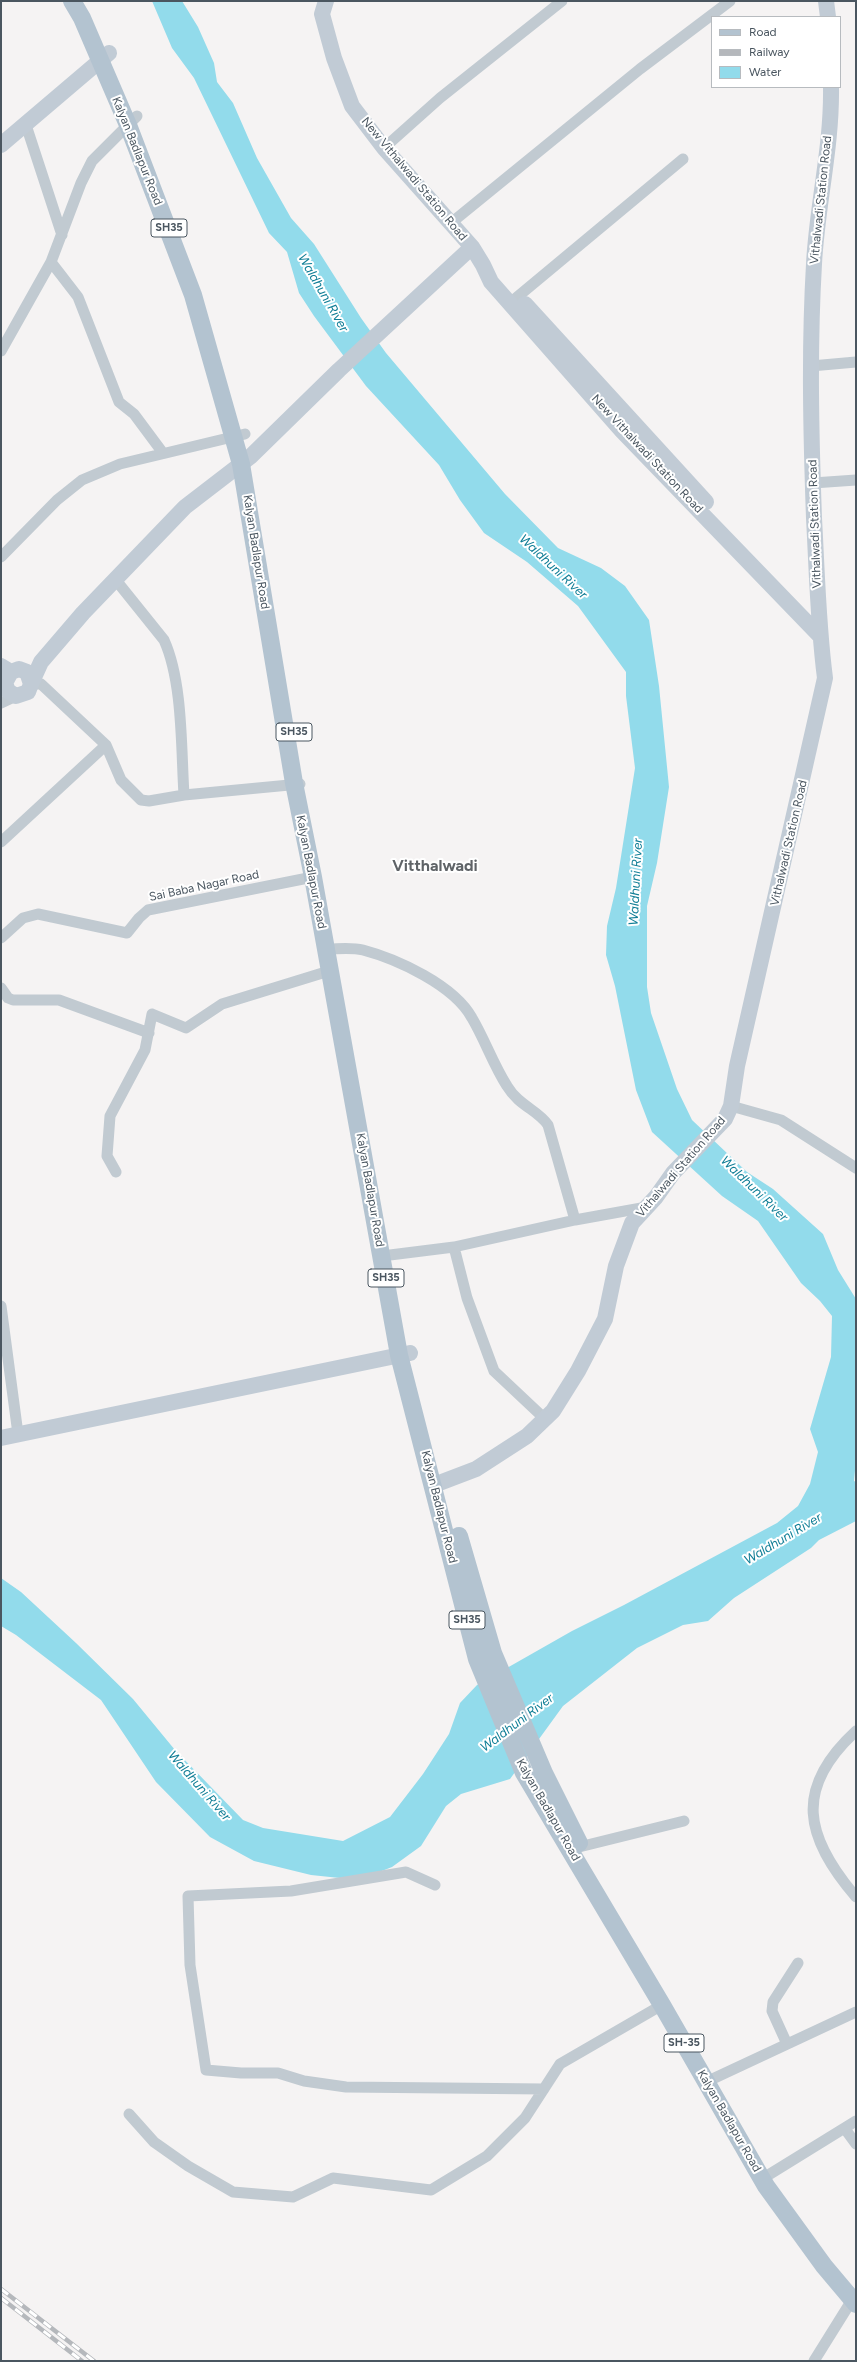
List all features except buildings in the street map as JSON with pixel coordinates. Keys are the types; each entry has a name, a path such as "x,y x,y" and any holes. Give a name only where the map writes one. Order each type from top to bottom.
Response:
{"main road":[{"name":"Kalyan Badlapur Road","path":"72,1 104,56"},
{"name":"Kalyan Badlapur Road","path":"84,1 104,56 203,289 245,460 313,877 331,949 329,971 404,1354 485,1656 524,1773 575,1847 711,2080 766,2186 824,2266 855,2297"},
{"name":"Kalyan Badlapur Road","path":"298,784 331,949 385,1256"},
{"name":"Kalyan Badlapur Road","path":"485,1656 544,1773 575,1847 662,2005 770,2174 855,2297"}],"street":[{"name":"New Vithalwadi Station Road","path":"326,1 322,14 334,58 352,106 384,148 472,247 491,282 513,299 587,381 622,431 728,540 800,618 819,630"},
{"path":"384,148 440,98 562,1"},
{"path":"451,223 640,69 730,1"},
{"path":"826,1 828,16"},
{"path":"1,145 25,122 104,56"},
{"name":"Vithalwadi Station Road","path":"438,1484 476,1469 527,1436 553,1411 578,1371 606,1319 616,1266 632,1223 647,1207 673,1173 728,1112 737,1066 825,678 819,630 813,483 811,366 814,262 826,172 831,88"},
{"path":"1,351 52,262 81,183 92,161 132,121"},
{"path":"25,122 62,235"},
{"path":"513,299 683,160"},
{"path":"1,703 13,682 41,662 115,579 185,507 245,460 339,370 472,247"},
{"path":"52,262 70,284 78,297 119,402 134,414 163,454"},
{"path":"811,366 856,362"},
{"path":"1,557 57,500 82,480 120,464 239,435"},
{"path":"813,483 856,480"},
{"path":"115,579 164,640 169,651 176,687 184,795"},
{"path":"13,682 41,684 106,744 122,780 141,800 150,801 184,795 298,784"},
{"path":"1,842 106,744"},
{"name":"Sai Baba Nagar Road","path":"1,938 23,918 38,914 127,933 139,918 148,910 313,877"},
{"path":"331,949 362,950 408,966 441,986 464,1006 472,1016 511,1092 524,1106 544,1119 548,1126 575,1220"},
{"path":"116,1172 107,1156 110,1116 145,1050 152,1014 186,1028 222,1004 329,971"},
{"path":"1,988 4,1002 13,1000 59,1000 149,1033"},
{"path":"728,1112 781,1120 856,1168"},
{"path":"385,1256 454,1247 575,1220 647,1207"},
{"path":"454,1247 467,1298 494,1371 545,1419"},
{"path":"1,1306 18,1434"},
{"path":"1,1438 404,1354"},
{"path":"856,1731 827,1766 813,1794 812,1813 826,1857 856,1897"},
{"path":"575,1847 684,1821"},
{"path":"435,1885 406,1872 291,1891 188,1896 190,1965 206,2070 241,2073 278,2073 304,2081 346,2088 544,2089"},
{"path":"787,2044 772,2011 773,2002 798,1963"},
{"path":"129,2114 154,2142 188,2166 233,2192 293,2197 333,2178 430,2190 487,2156 525,2118 560,2064 662,2005"},
{"path":"711,2080 855,2014"},
{"path":"770,2174 846,2129 856,2121"},
{"path":"846,2129 856,2144"},
{"path":"814,2361 855,2297"}],"water":[{"name":"Waldhuni River","path":"152,1 182,1 198,27 214,63 217,82 233,103 257,158 291,218 314,244 361,318 386,353 505,494 558,548 601,568 625,586 649,620 659,686 669,787 657,863 647,906 647,987 651,1013 677,1089 692,1120 747,1172 773,1189 823,1234 838,1270 856,1299 856,1460 854,1481 856,1482 856,1521 819,1540 811,1548 734,1598 708,1621 683,1625 637,1648 563,1706 510,1779 461,1794 446,1806 421,1846 392,1867 359,1880 311,1875 254,1861 210,1837 156,1782 101,1700 16,1635 1,1626 1,1578 21,1592 133,1699 175,1750 243,1820 263,1828 343,1841 390,1817 423,1774 449,1734 460,1703 477,1685 572,1631 624,1605 777,1523 798,1506 810,1484 818,1452 810,1429 831,1357 832,1316 820,1301 801,1283 758,1221 722,1196 652,1132 636,1090 615,986 606,955 607,926 616,888 635,768 626,696 626,672 578,606 527,562 484,533 460,500 439,465 366,386 314,316 299,293 287,252 269,233 194,78 172,48"}],"railway":[{"path":"1,2289 94,2361"},
{"path":"1,2298 82,2361"}],"district":[{"name":"Vitthalwadi","path":"435,866"}]}
